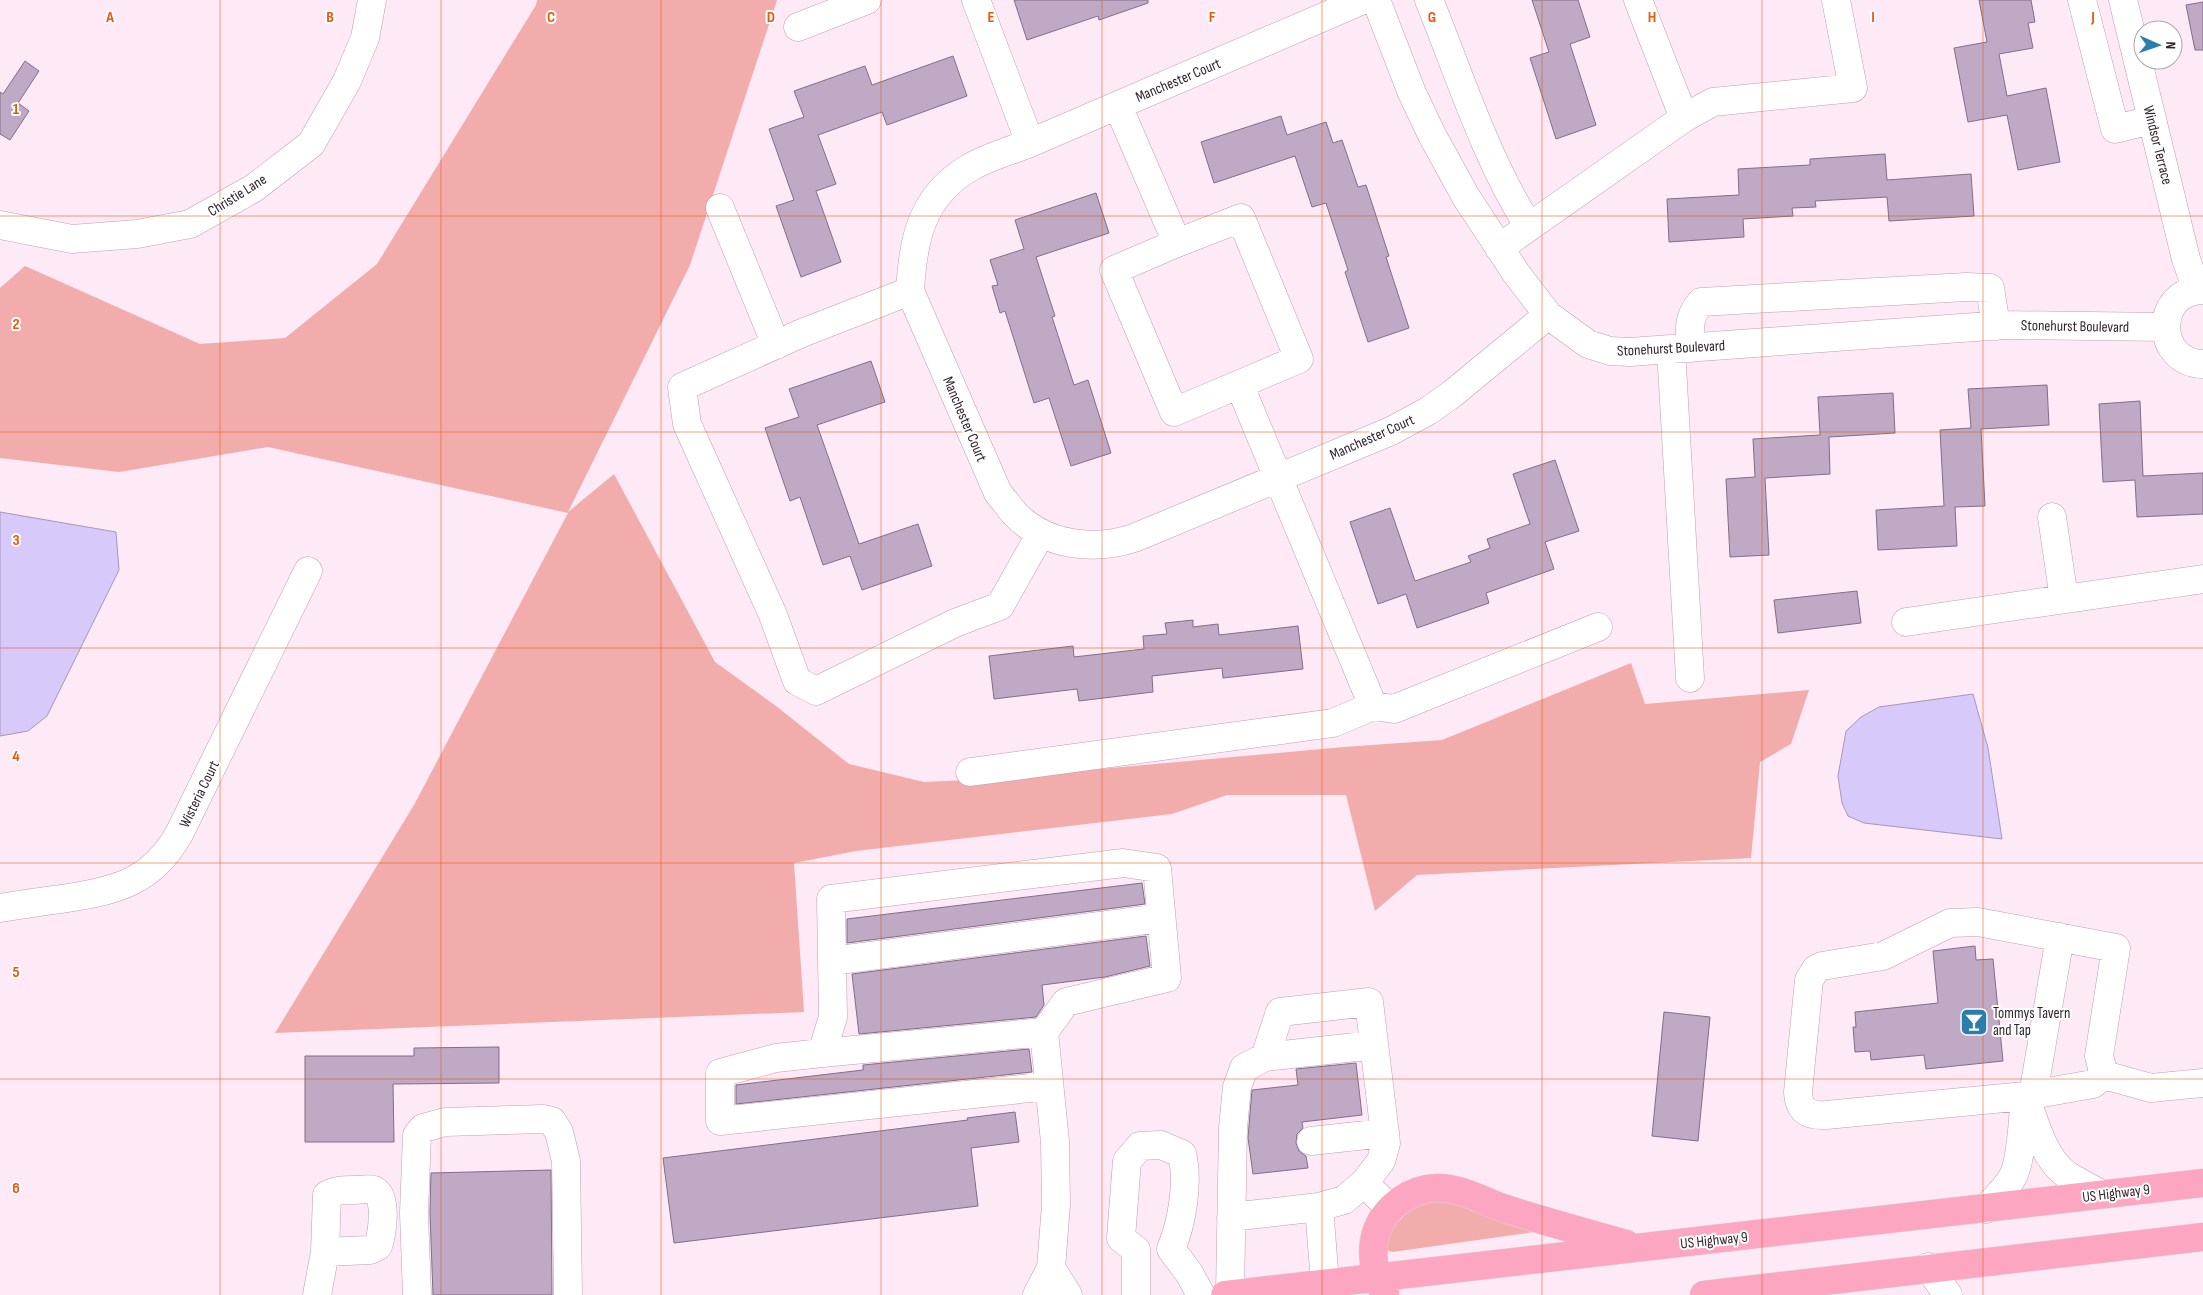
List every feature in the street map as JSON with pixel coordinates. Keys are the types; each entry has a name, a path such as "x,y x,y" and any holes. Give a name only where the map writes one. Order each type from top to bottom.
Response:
{"highway":[{"name":"US Highway 9","path":"1228,1295 1290,1292 1325,1283 1382,1286 1639,1248 2203,1183"},
{"path":"1382,1286 1373,1242 1378,1228 1391,1209 1402,1199 1418,1191 1436,1188 1452,1189 1506,1209 1639,1248"},
{"path":"1704,1295 1846,1287 1928,1268 2199,1243"}],"street":[{"name":"Christie Lane","path":"0,225 72,238 136,234 190,224 254,188 311,144 347,81 365,38 372,0"},
{"path":"798,27 867,0"},
{"path":"976,0 1030,143"},
{"name":"Manchester Court","path":"1362,0 1118,106 969,167 938,194 924,215 916,235 912,256 910,291 993,484 1016,515 1041,533 1074,544 1098,546 1118,544 1391,431 1428,411 1452,394 1548,315"},
{"name":"Stonehurst Boulevard","path":"1376,0 1412,93 1432,135 1466,197 1499,248 1548,315 1588,344 1610,351 1630,352 1996,326 2165,327"},
{"path":"1429,0 1493,162 1512,200 1529,227"},
{"path":"1638,0 1684,118"},
{"path":"1499,248 1684,118 1713,102 1853,88 1836,0"},
{"path":"2082,0 2115,129 2152,120"},
{"name":"Windsor Terrace","path":"2123,0 2186,259 2200,290"},
{"path":"1118,106 1177,243"},
{"path":"720,208 776,345"},
{"path":"1241,218 1299,359 1240,386 1174,412 1114,270 1177,243 1241,218"},
{"path":"1690,678 1681,349 1693,312 1701,302 1966,287 1990,288 1996,326"},
{"path":"2200,290 2186,293 2171,307 2165,327 2167,340 2174,351 2184,359 2195,364 2203,364"},
{"path":"910,291 776,345 682,387 687,424 773,615 797,681 816,691 955,623 1000,606 1041,533"},
{"path":"1240,386 1373,706"},
{"path":"2052,517 2064,599"},
{"name":"Wisteria Court","path":"0,908 115,889 146,874 159,862 179,834 308,571"},
{"path":"1906,622 2203,579"},
{"path":"970,772 1333,723 1373,706 1394,709 1598,627"},
{"path":"822,1052 834,1016 831,899 1122,863 1157,868 1167,978 1066,1002 1044,1032 1055,1142 1056,1205 1051,1268 1037,1295"},
{"path":"832,962 1161,918"},
{"path":"1978,922 2116,948 2098,1056 2104,1075 2094,1084 2029,1095 1826,1116 1808,1113 1802,1109 1798,1102 1798,1092 1809,980 1816,969 1822,966 1883,956 1950,923 1978,922"},
{"path":"1986,1209 2012,1179 2019,1160 2029,1095 2060,937"},
{"path":"1232,1217 1319,1207 1344,1200 1364,1183 1381,1161 1386,1143 1369,1002 1280,1012 1259,1060"},
{"path":"1044,1032 822,1052 776,1058 720,1073 720,1121 1049,1086"},
{"path":"1228,1295 1232,1217 1232,1128 1237,1087 1244,1068 1259,1060 1374,1045"},
{"path":"2104,1075 2151,1088 2203,1083"},
{"path":"2029,1095 2042,1140 2052,1158 2066,1174 2101,1194"},
{"path":"417,1295 414,1213 417,1135 423,1128 445,1122 544,1119 552,1121 559,1132 566,1161 568,1295"},
{"path":"1311,1141 1385,1133"},
{"path":"1161,1145 1182,1154 1185,1168 1179,1230 1171,1249 1136,1250 1120,1238 1127,1160 1140,1146 1161,1145"},
{"path":"1364,1183 1391,1209"},
{"path":"1319,1207 1325,1283"},
{"path":"1171,1249 1189,1273 1201,1295"},
{"path":"1136,1250 1136,1295"},
{"path":"317,1295 325,1252"},
{"path":"1051,1268 1068,1295"},
{"path":"1928,1268 1948,1295"}],"shaded area":[{"path":"537,0 777,0 690,265 568,512 614,474 715,662 776,706 849,764 924,782 989,779 1442,740 1631,663 1645,704 1809,690 1791,744 1760,762 1751,858 1417,875 1375,911 1346,795 1227,795 1172,814 856,851 794,863 804,1012 275,1033 414,805 568,513 268,447 119,472 0,458 0,288 25,266 200,344 285,338 377,264 536,5"},
{"path":"0,512 116,532 119,570 47,716 28,731 0,736"},
{"path":"1973,694 1988,748 2002,839 1864,823 1848,816 1842,803 1838,776 1846,731 1861,717 1879,707"},
{"path":"1426,1201 1453,1201 1534,1232 1392,1252 1386,1250 1387,1241 1394,1226 1411,1210"}],"building":[{"path":"1014,0 1148,0 1148,3 1099,20 1098,16 1027,40"},
{"path":"1532,0 1578,0 1590,37 1570,44 1596,125 1556,139 1530,58 1549,52"},
{"path":"1979,0 2031,0 2035,22 2028,23 2033,48 1999,54 2007,96 2046,88 2060,162 2018,170 2007,115 1968,122 1954,48 1987,42"},
{"path":"2203,2 2203,50 2195,50 2186,5"},
{"path":"953,56 967,96 887,125 882,112 818,135 836,184 816,191 841,262 801,277 776,206 794,200 769,129 804,117 794,91 865,66 872,85"},
{"path":"25,61 39,71 18,103 29,111 10,140 0,134 0,92 3,94"},
{"path":"1281,116 1287,135 1326,122 1333,143 1342,140 1358,187 1366,185 1389,256 1386,257 1409,328 1368,342 1345,272 1348,270 1326,203 1312,207 1295,156 1214,183 1201,142"},
{"path":"1885,154 1887,180 1971,174 1974,216 1889,221 1887,197 1815,201 1816,207 1792,208 1793,216 1743,219 1744,237 1669,242 1667,199 1739,195 1738,169 1810,165 1810,159"},
{"path":"1096,193 1109,233 1036,257 1055,316 1052,317 1074,385 1088,380 1111,453 1071,466 1049,398 1034,403 1005,311 1000,313 992,286 998,285 990,260 1024,249 1015,220"},
{"path":"871,361 885,402 817,425 859,544 918,524 932,566 862,590 850,556 823,565 800,497 790,501 765,428 799,417 789,389"},
{"path":"2047,385 2049,425 1981,429 1985,506 1955,507 1957,546 1878,550 1876,510 1944,506 1940,430 1971,428 1968,389"},
{"path":"1893,393 1895,433 1829,437 1830,474 1765,478 1769,555 1730,557 1726,479 1755,477 1753,439 1820,435 1818,397"},
{"path":"2140,401 2143,476 2203,473 2203,514 2137,517 2135,480 2103,482 2099,404"},
{"path":"1555,460 1579,531 1545,542 1554,569 1486,593 1489,603 1417,628 1406,594 1378,604 1350,522 1390,508 1415,581 1471,562 1468,556 1490,548 1487,539 1530,524 1513,474"},
{"path":"1857,591 1861,623 1778,633 1774,600"},
{"path":"1193,620 1193,627 1218,624 1219,635 1298,626 1303,669 1223,678 1222,668 1152,676 1153,692 1079,701 1077,689 994,699 989,656 1073,646 1074,657 1144,649 1143,636 1167,634 1165,623"},
{"path":"1142,883 1145,904 847,943 847,919"},
{"path":"1146,936 1150,966 1105,977 1042,985 1044,1005 1036,1017 859,1034 852,974"},
{"path":"1975,946 1976,960 1993,959 2003,1061 1926,1069 1924,1055 1871,1060 1870,1051 1855,1052 1853,1027 1856,1027 1855,1012 1938,1003 1933,951"},
{"path":"1664,1012 1710,1017 1698,1141 1652,1136"},
{"path":"499,1047 499,1083 393,1084 394,1142 305,1142 305,1056 414,1056 414,1048"},
{"path":"1029,1049 1032,1072 736,1104 736,1085 863,1070 863,1065"},
{"path":"1356,1063 1362,1115 1302,1122 1303,1128 1297,1134 1296,1143 1299,1151 1306,1156 1308,1168 1253,1174 1248,1138 1252,1090 1298,1085 1296,1069"},
{"path":"1015,1112 1019,1142 971,1148 978,1206 674,1243 663,1158 968,1120 967,1118"},
{"path":"551,1170 552,1295 433,1295 430,1213 431,1173"}],"place":[{"name":"Tommys Tavern and Tap","path":"1974,1022"}]}
